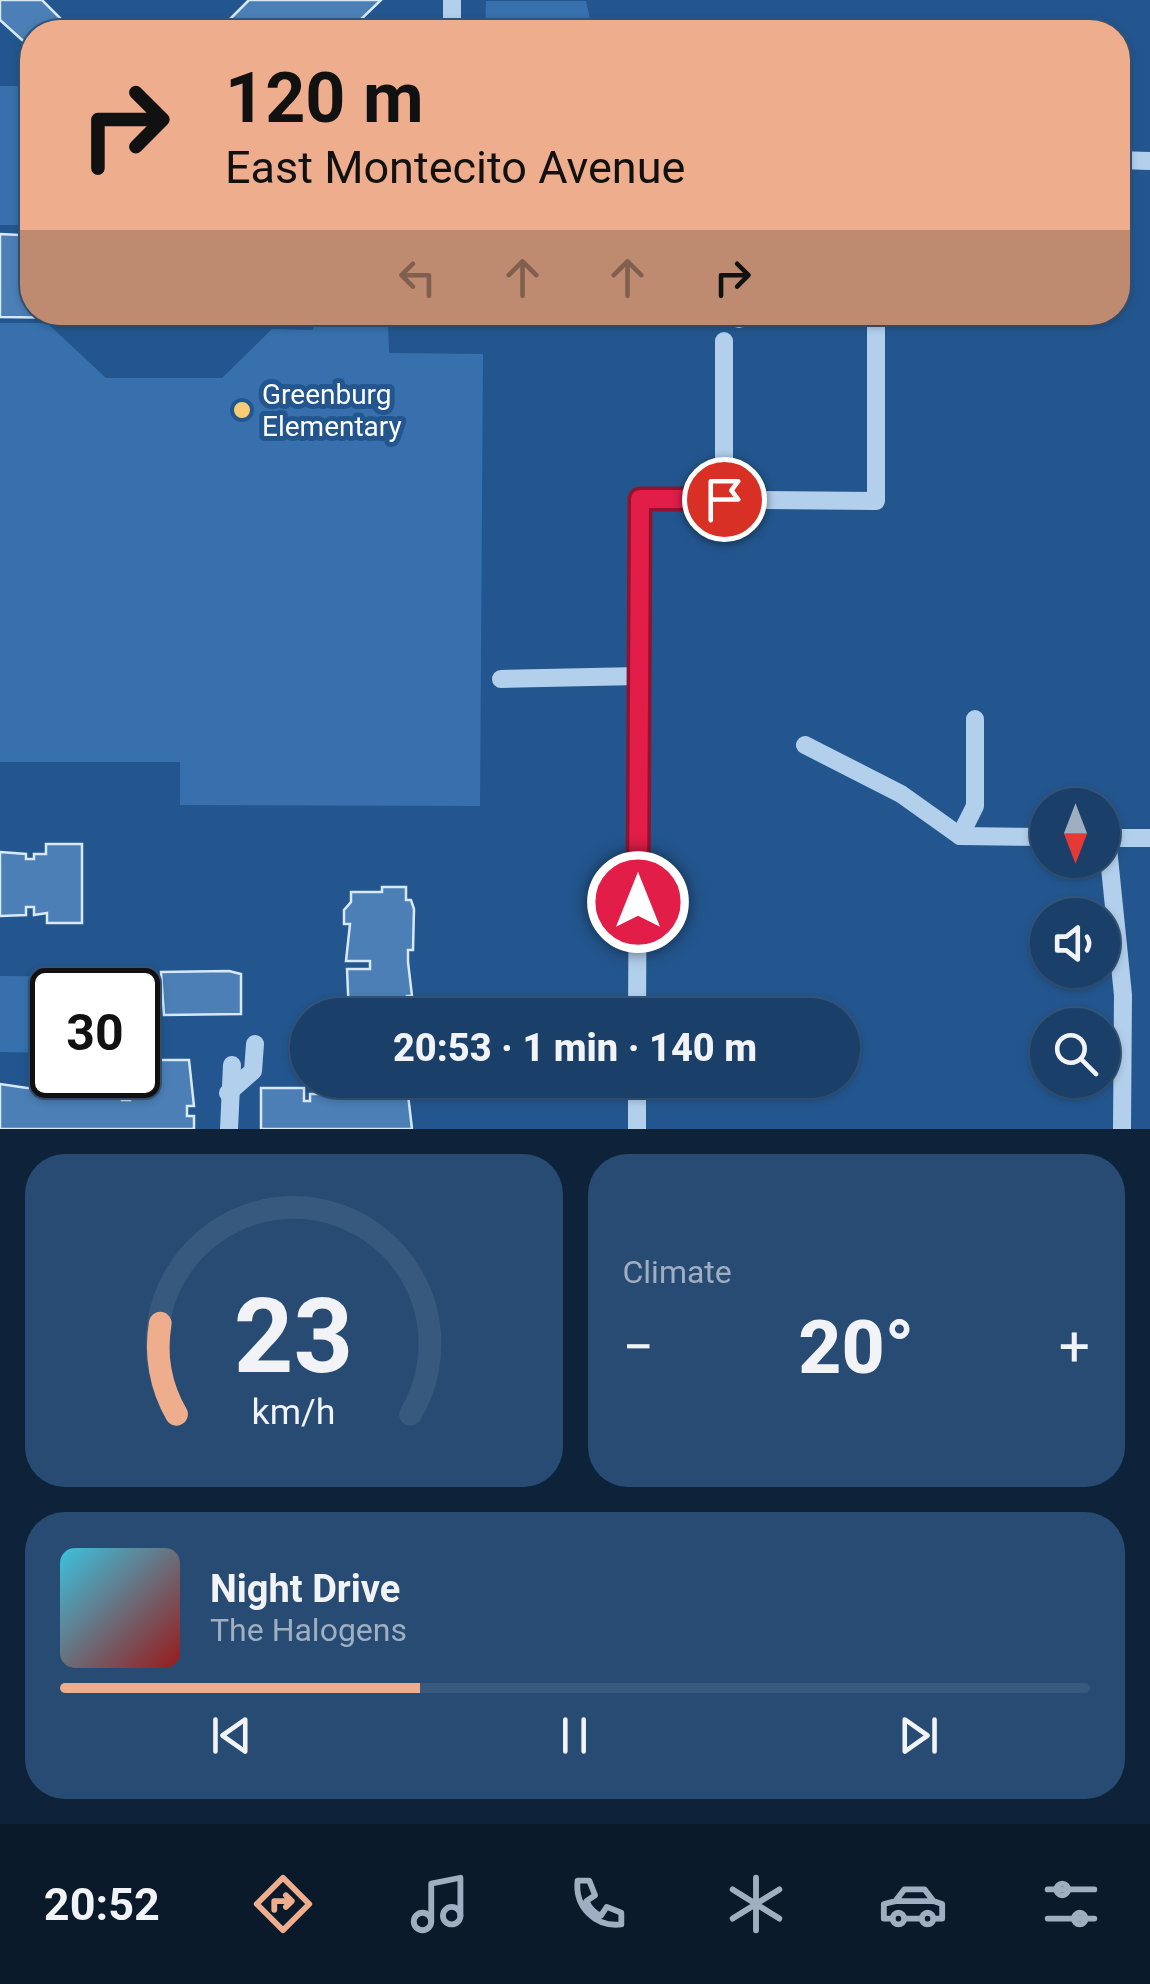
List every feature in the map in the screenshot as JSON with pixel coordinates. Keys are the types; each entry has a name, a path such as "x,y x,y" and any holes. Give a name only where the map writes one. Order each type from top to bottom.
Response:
{"street":[{"path":"638,998 640,499 876,501 876,325"},
{"path":"724,341 724,499"},
{"path":"501,679 639,676"},
{"path":"960,836 975,806 975,718"},
{"path":"805,745 901,794 960,836 1030,837"},
{"path":"1120,838 1150,838"},
{"path":"1109,878 1122,994 1122,1129"},
{"path":"228,1093 249,1078 255,1044"},
{"path":"229,1129 232,1064"},
{"path":"637,1098 637,1129"}],"shaded area":[{"path":"486,1 586,1 590,20 485,20"},
{"path":"0,86 20,86 20,222 0,225"},
{"name":"Greenburg Elementary","path":"0,323 49,325 106,378 222,378 272,329 313,330 314,325 388,325 389,353 483,354 480,806 180,805 180,762 0,762"},
{"path":"0,976 30,976 30,1053 0,1052"}],"building":[{"path":"0,0 42,0 61,19 20,20 20,38 0,20"},
{"path":"249,0 381,0 360,20 229,20"},
{"path":"0,234 20,235 20,317 0,317"},
{"path":"46,844 82,844 82,923 47,923 47,913 34,915 34,907 26,907 26,915 0,916 0,852 26,854 26,859 34,859 34,854 46,854"},
{"path":"382,887 406,887 406,900 411,900 414,909 413,950 408,950 412,996 348,998 347,969 370,969 370,961 346,961 350,924 344,924 344,910 351,902 351,892 382,892"},
{"path":"161,972 241,974 241,1014 164,1015"},
{"path":"160,1060 189,1060 194,1106 187,1106 187,1116 194,1116 194,1129 0,1129 0,1084 30,1088 30,1098 160,1098"},
{"path":"261,1088 290,1088 290,1098 408,1098 412,1129 261,1129"}],"place":[{"name":"Greenburg Elementary","path":"242,410"}],"route":[{"path":"638,902 640,499 724,499"}]}
